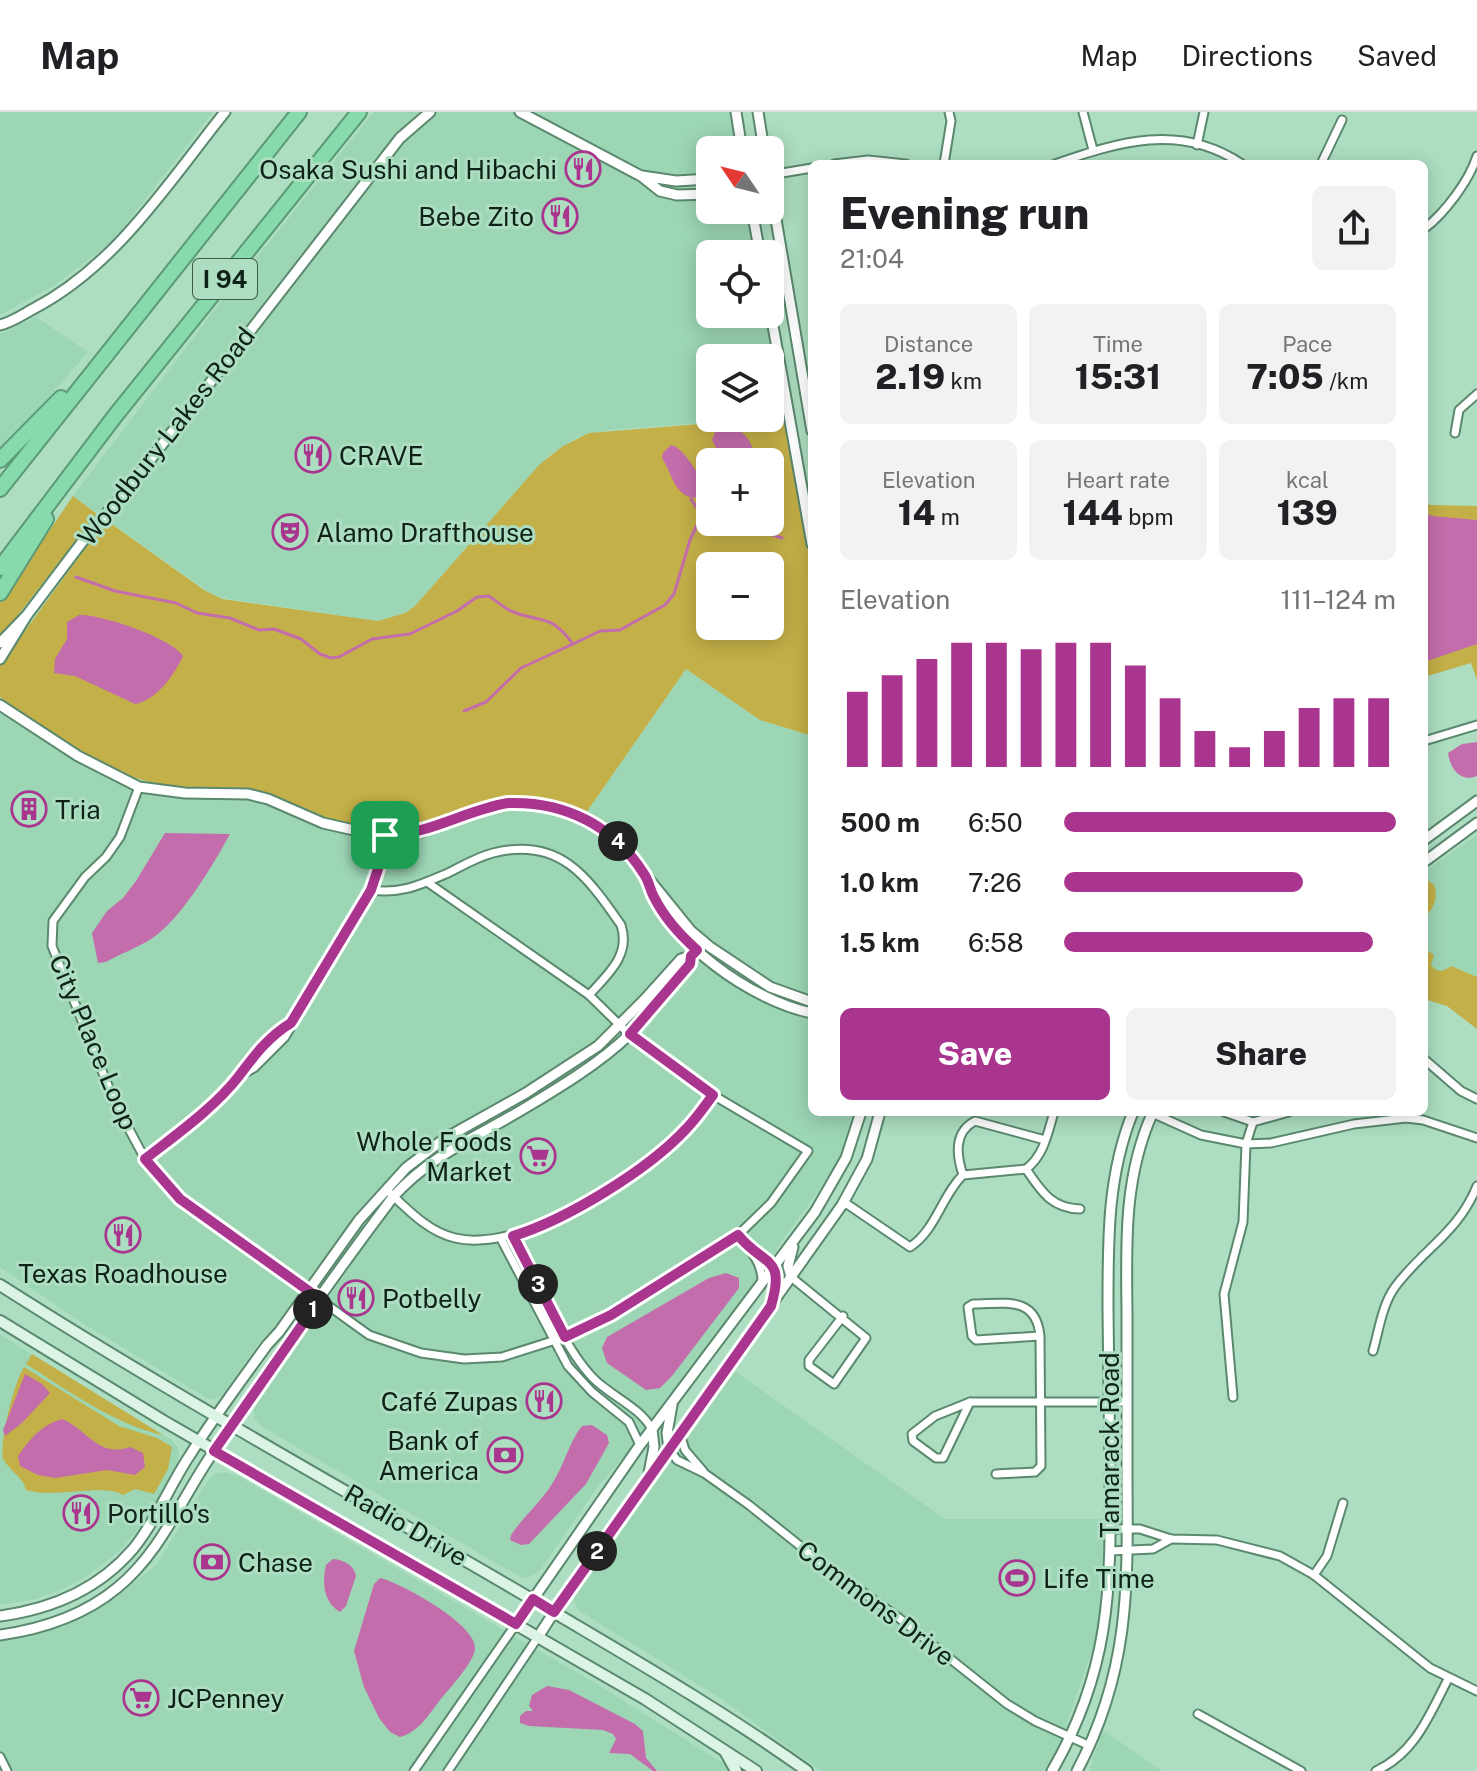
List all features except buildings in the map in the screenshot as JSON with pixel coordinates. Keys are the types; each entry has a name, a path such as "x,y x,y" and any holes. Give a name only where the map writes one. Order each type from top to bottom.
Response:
{"highway":[{"name":"I 94","path":"0,489 299,112"},
{"name":"I 94","path":"0,568 91,447 359,112"},
{"path":"0,460 117,340"},
{"path":"0,593 91,447"}],"main road":[{"name":"Radio Drive","path":"0,1285 216,1417 533,1599 688,1693 807,1771"},
{"name":"Radio Drive","path":"0,1321 214,1451 538,1637 756,1771"},
{"path":"723,1748 736,1771"}],"street":[{"path":"0,325 52,299 103,260 135,226 225,112"},
{"name":"Woodbury Lakes Road","path":"0,659 27,615 89,533 126,491 400,138 430,112"},
{"path":"520,112 641,176 660,191 696,195"},
{"path":"736,112 740,136"},
{"path":"758,112 762,136"},
{"path":"945,160 951,121 949,112"},
{"path":"1083,112 1093,150"},
{"path":"1197,145 1204,112"},
{"path":"1323,160 1342,120"},
{"path":"1066,160 1093,150 1145,139 1197,145 1235,160"},
{"path":"1428,226 1438,217 1467,177 1477,156"},
{"path":"784,173 808,169"},
{"path":"641,176 676,181 696,180"},
{"path":"777,224 808,407"},
{"path":"773,328 808,522"},
{"path":"1455,433 1459,410 1477,394"},
{"name":"Woodbury Lakes Road","path":"0,643 27,615"},
{"path":"0,705 78,756 139,787 185,793 248,794 335,827 385,835 422,832 498,805 520,803 542,805 578,815 604,829 626,849 691,931 697,949 763,996 808,1012"},
{"path":"1428,740 1477,725"},
{"name":"City Place Loop","path":"139,787 120,837 106,857 85,877 53,921 52,946 115,1103 145,1159 180,1199 369,1335 421,1353 464,1359 502,1357 565,1337 611,1315 738,1235 771,1203 808,1151 713,1095"},
{"path":"1428,837 1477,801"},
{"path":"1428,859 1477,823"},
{"path":"145,1159 203,1111 239,1076 247,1061 278,1031 291,1023 371,890 385,835"},
{"path":"371,890 394,893 427,882 491,853 514,850 542,851 574,866 587,877 624,934 619,961 589,995"},
{"path":"389,1193 440,1233 468,1240 501,1239 530,1231 576,1208 641,1166 686,1130 713,1095 630,1034 589,995 427,882"},
{"path":"697,949 770,987 808,1001"},
{"path":"0,1616 59,1603 105,1575 134,1547 216,1417 359,1220 434,1146 526,1093 598,1046 681,959 697,949"},
{"path":"0,1635 67,1619 116,1589 153,1551 214,1451 389,1193 465,1139 524,1109 603,1056 630,1034 690,964 697,949"},
{"path":"1428,1062 1461,1091 1477,1099"},
{"path":"414,1771 640,1445 795,1240 843,1165 860,1116"},
{"path":"448,1771 554,1612 844,1202 868,1155 879,1116"},
{"path":"844,1202 910,1247 930,1224 947,1194 963,1175 1026,1169 1034,1163 1053,1116"},
{"name":"Tamarack Road","path":"1052,1771 1070,1737 1094,1676 1104,1637 1110,1551 1110,1204 1116,1162 1132,1116"},
{"name":"Tamarack Road","path":"1077,1771 1090,1746 1118,1660 1126,1607 1129,1551 1128,1206 1134,1166 1150,1116"},
{"path":"1160,1116 1201,1135 1246,1144 1271,1143 1400,1116"},
{"path":"1236,1116 1253,1122 1275,1116"},
{"path":"1410,1116 1477,1138"},
{"path":"963,1175 958,1140 962,1130 975,1121 1045,1140"},
{"path":"1233,1397 1224,1294 1243,1222 1246,1144 1253,1122"},
{"path":"1026,1169 1050,1201 1066,1209 1080,1209"},
{"path":"1373,1351 1383,1312 1395,1288 1448,1234 1477,1186"},
{"path":"738,1235 761,1269 762,1285"},
{"path":"513,1236 565,1337 591,1376 643,1417 652,1429 654,1447 647,1480"},
{"path":"501,1239 578,1378 629,1422 640,1445"},
{"path":"795,1240 788,1263 791,1277 843,1316 866,1338 834,1384 809,1366 809,1360 843,1316"},
{"path":"752,1252 768,1259 774,1268 777,1282 771,1306"},
{"path":"996,1474 1039,1470 1040,1336 1038,1322 1034,1314 1023,1306 973,1304 968,1307 972,1336 976,1340 1040,1336"},
{"path":"669,1449 667,1435 673,1402"},
{"path":"970,1402 943,1458 936,1458 913,1441 912,1434 935,1416 970,1402 1127,1402"},
{"path":"680,1434 685,1450 704,1473"},
{"name":"Commons Drive","path":"669,1449 684,1465 704,1473 899,1618 997,1697 1035,1721 1090,1746"},
{"path":"1314,1575 1327,1556 1343,1503"},
{"path":"1110,1529 1152,1531 1171,1539 1217,1540 1252,1547 1289,1560 1314,1575 1412,1655 1448,1679 1477,1691"},
{"path":"1110,1551 1153,1549 1171,1539"},
{"path":"1376,1771 1407,1751 1424,1727 1448,1679"},
{"path":"1198,1714 1301,1771"},
{"path":"0,1757 7,1771"}],"shaded area":[{"path":"0,112 213,112 124,227 104,248 55,285 0,315"},
{"path":"374,112 736,112 740,136 696,136 696,224 755,224 757,240 696,240 696,328 773,328 776,344 696,344 696,423 608,430 576,438 540,464 415,606 405,613 378,621 216,597 73,496 213,312"},
{"path":"36,317 88,352 0,452 0,334"},
{"path":"784,389 789,416 784,417"},
{"path":"784,417 808,551 808,735 760,720 686,669 586,813 542,801 497,800 416,827 386,830 337,822 251,789 166,785 143,780 78,751 0,697 0,665 106,520 204,590 222,599 378,621 405,613 415,606 540,464 563,446 589,433 696,424 696,432 784,432"},
{"path":"715,432 740,432 752,448 716,448 712,440"},
{"path":"671,445 686,456 696,471 695,498 682,493 674,483 662,458"},
{"path":"73,496 97,514 0,638 0,603"},
{"path":"1428,504 1477,506 1477,680 1471,663 1428,676"},
{"path":"1428,514 1477,520 1477,644 1428,661"},
{"path":"79,615 103,618 135,628 165,642 183,656 157,692 135,704 75,676 54,673 55,659 67,639 67,622"},
{"path":"686,669 760,720 808,735 808,998 780,989 716,947 683,915 627,842 586,813"},
{"path":"0,712 63,754 126,787 176,797 248,799 321,828 360,837 387,840 417,838 471,817 505,809 537,809 568,816 593,829 617,848 683,941 684,950 630,1013 599,1041 399,1171 367,1206 276,1327 262,1339 221,1397 210,1400 81,1322 0,1267"},
{"path":"1477,742 1477,776 1461,776 1451,764 1448,753 1462,744"},
{"path":"165,833 230,834 195,891 162,931 106,962 98,963 92,933 107,911 123,898 136,881"},
{"path":"1477,835 1477,1001 1428,967 1428,869"},
{"path":"1428,881 1434,885 1435,899 1428,912"},
{"path":"1428,951 1434,955 1431,965 1436,969 1451,966 1477,977 1477,1029 1447,1006 1428,1000"},
{"path":"703,961 808,1014 808,1116 855,1116 844,1150 828,1178 753,1287 634,1445 596,1489 541,1569 530,1577 522,1578 264,1428 254,1418 254,1403 402,1193 427,1169 531,1107 650,1017 695,964"},
{"path":"726,1273 739,1278 739,1288 660,1388 646,1390 607,1363 602,1348 607,1337 709,1278"},
{"path":"0,1334 170,1439 177,1446 179,1455 177,1465 141,1527 116,1554 87,1576 61,1590 32,1600 0,1605"},
{"path":"32,1354 163,1435 109,1415 75,1395 26,1364"},
{"path":"24,1367 119,1426 157,1438 172,1447 168,1469 154,1494 135,1489 123,1495 103,1490 51,1493 26,1490 3,1459 8,1413"},
{"path":"733,1370 945,1519 1105,1519 1104,1590 1098,1634 1057,1752 1046,1771 821,1771 720,1698 578,1610 574,1599 579,1586"},
{"path":"25,1374 50,1393 5,1436 3,1430"},
{"path":"62,1419 101,1446 109,1449 130,1447 143,1453 145,1467 135,1475 107,1470 55,1478 38,1475 20,1466 18,1456 32,1438 48,1425"},
{"path":"592,1425 607,1435 609,1443 586,1484 529,1544 521,1545 510,1540 552,1484 577,1432 582,1426"},
{"path":"225,1472 238,1476 595,1683 718,1760 743,1771 0,1771 0,1639 65,1626 119,1595 157,1564 209,1479"},
{"path":"333,1559 348,1564 356,1576 346,1606 340,1612 330,1603 324,1585 326,1565"},
{"path":"380,1578 420,1596 452,1617 473,1639 475,1649 466,1668 423,1722 400,1737 390,1732 379,1718 364,1687 354,1651 374,1584"},
{"path":"547,1686 569,1690 635,1724 643,1731 646,1758 657,1771 630,1754 609,1753 616,1739 613,1734 603,1730 520,1723 520,1716 526,1711 533,1711 529,1706 532,1695"},
{"path":"1103,1730 1162,1771 1089,1771"}],"waterway":[{"path":"691,499 696,507"},
{"path":"76,577 115,591 176,603 197,613 230,618 259,630 274,629 301,639 320,654 331,658 339,657 372,639 410,634 457,611 477,597 489,596 511,611 551,623 573,644 600,631 620,630 665,605 674,594 696,527"},
{"path":"776,536 782,538"},
{"path":"464,711 486,702 521,668 573,644"}],"place":[{"name":"Osaka Sushi and Hibachi","path":"583,169"},
{"name":"Bebe Zito","path":"560,216"},
{"name":"CRAVE","path":"313,455"},
{"name":"Alamo Drafthouse","path":"290,532"},
{"name":"Tria","path":"29,809"},
{"name":"Whole Foods Market","path":"538,1156"},
{"name":"Texas Roadhouse","path":"123,1235"},
{"name":"Potbelly","path":"356,1298"},
{"name":"Café Zupas","path":"544,1401"},
{"name":"Bank of America","path":"505,1455"},
{"name":"Portillo's","path":"81,1513"},
{"name":"Chase","path":"212,1562"},
{"name":"Life Time","path":"1017,1578"},
{"name":"JCPenney","path":"141,1698"}],"route":[{"path":"508,803 542,805 570,812 596,824 619,842 646,878 666,916 697,950 691,956 690,964 630,1034 638,1043 713,1095 686,1130 641,1166 576,1208 513,1236 565,1337 611,1315 738,1235 752,1252 770,1261 777,1278 771,1306 554,1612 533,1599 516,1624 214,1451 320,1299 180,1199 145,1159 203,1111 239,1076 247,1061 278,1031 291,1023 371,890 385,835 422,832 475,811 508,803"}]}
